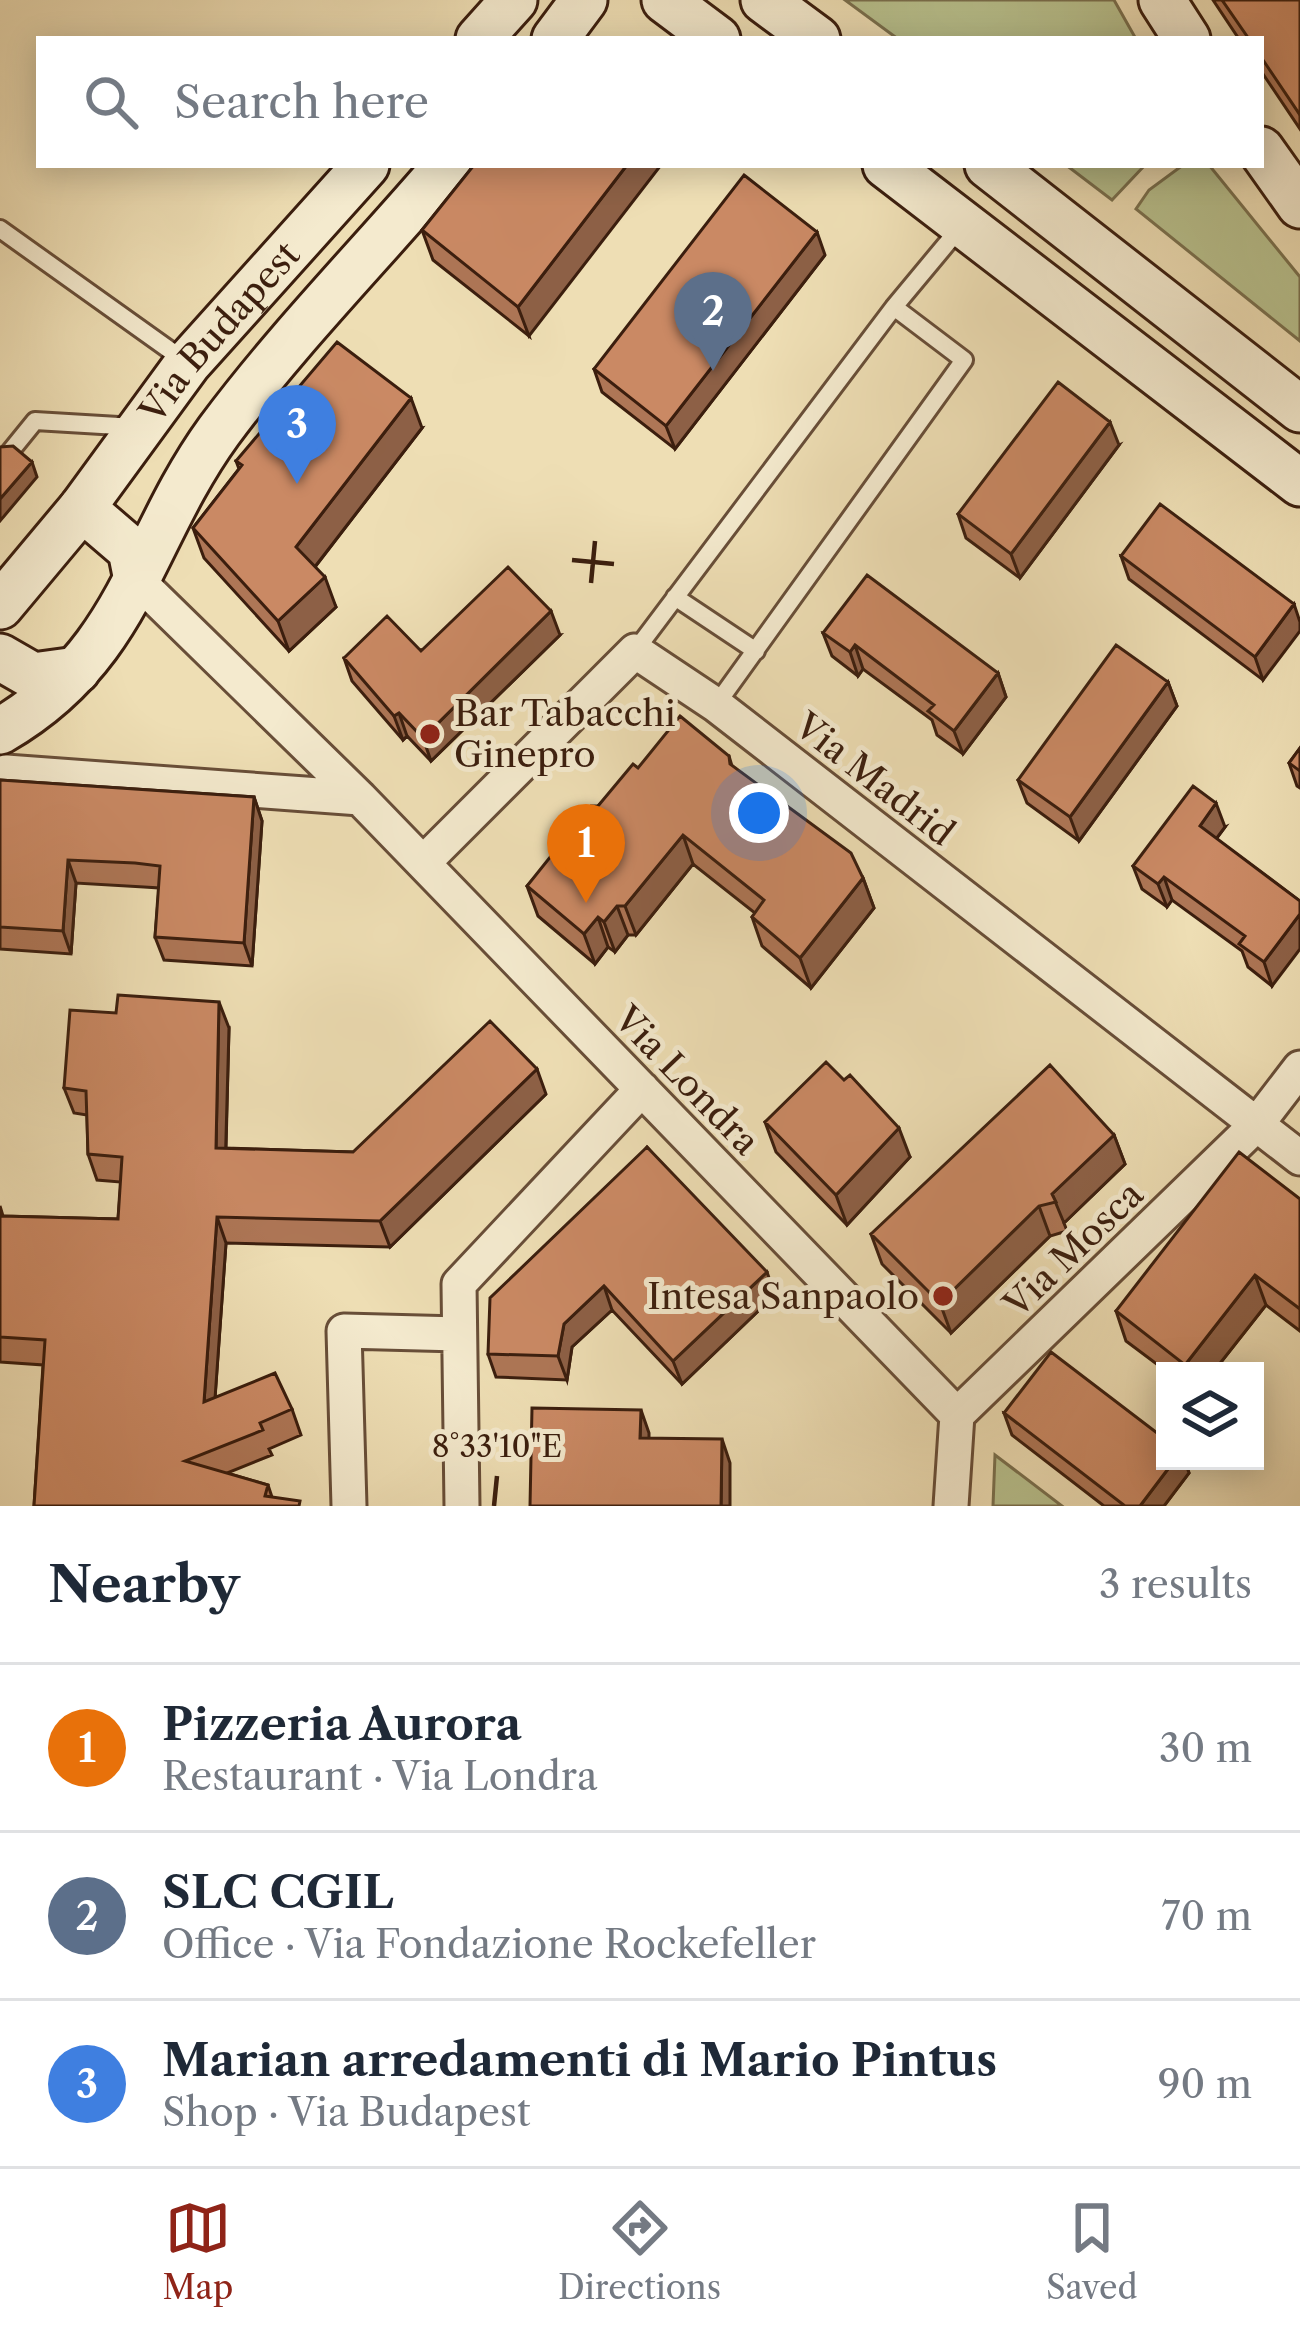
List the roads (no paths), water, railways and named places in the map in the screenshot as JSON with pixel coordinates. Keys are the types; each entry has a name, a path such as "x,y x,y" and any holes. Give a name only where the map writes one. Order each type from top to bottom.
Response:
{"main road":[{"path":"482,36 514,0"},
{"path":"557,36 584,0"},
{"path":"665,0 713,36"},
{"path":"764,0 813,36"},
{"path":"1162,0 1184,36"},
{"path":"1264,154 1300,205"},
{"name":"Via Budapest","path":"0,606 82,508 188,363 362,168"},
{"name":"Via Budapest","path":"77,670 124,610 218,433 444,168"},
{"path":"890,168 1300,483"},
{"path":"992,168 1300,409"},
{"path":"82,508 131,550 137,580"},
{"path":"0,657 33,676 77,670"},
{"path":"2,760 35,711 77,670"}],"street":[{"name":"Via Londra","path":"137,580 360,798 957,1415"},
{"path":"423,863 635,652"},
{"name":"Via Madrid","path":"635,652 716,705 1300,1158"},
{"path":"2,760 360,798"},
{"name":"Via Mosca","path":"957,1415 1257,1124 1300,1068"},
{"path":"462,1506 459,1284 642,1089"},
{"path":"349,1506 344,1331 459,1334"},
{"path":"950,1506 957,1415"}],"lane":[{"path":"635,652 894,307 964,223"},
{"path":"0,230 188,363"},
{"path":"716,705 964,360 894,307"},
{"path":"9,454 35,421 142,427"},
{"path":"676,597 756,651"}],"place":[{"name":"SLC CGIL","path":"713,371"},
{"name":"Marian arredamenti di Mario Pintus","path":"297,484"},
{"name":"Bar Tabacchi Ginepro","path":"430,734"},
{"name":"Pizzeria Aurora","path":"586,903"},
{"name":"Intesa Sanpaolo","path":"943,1296"}]}
